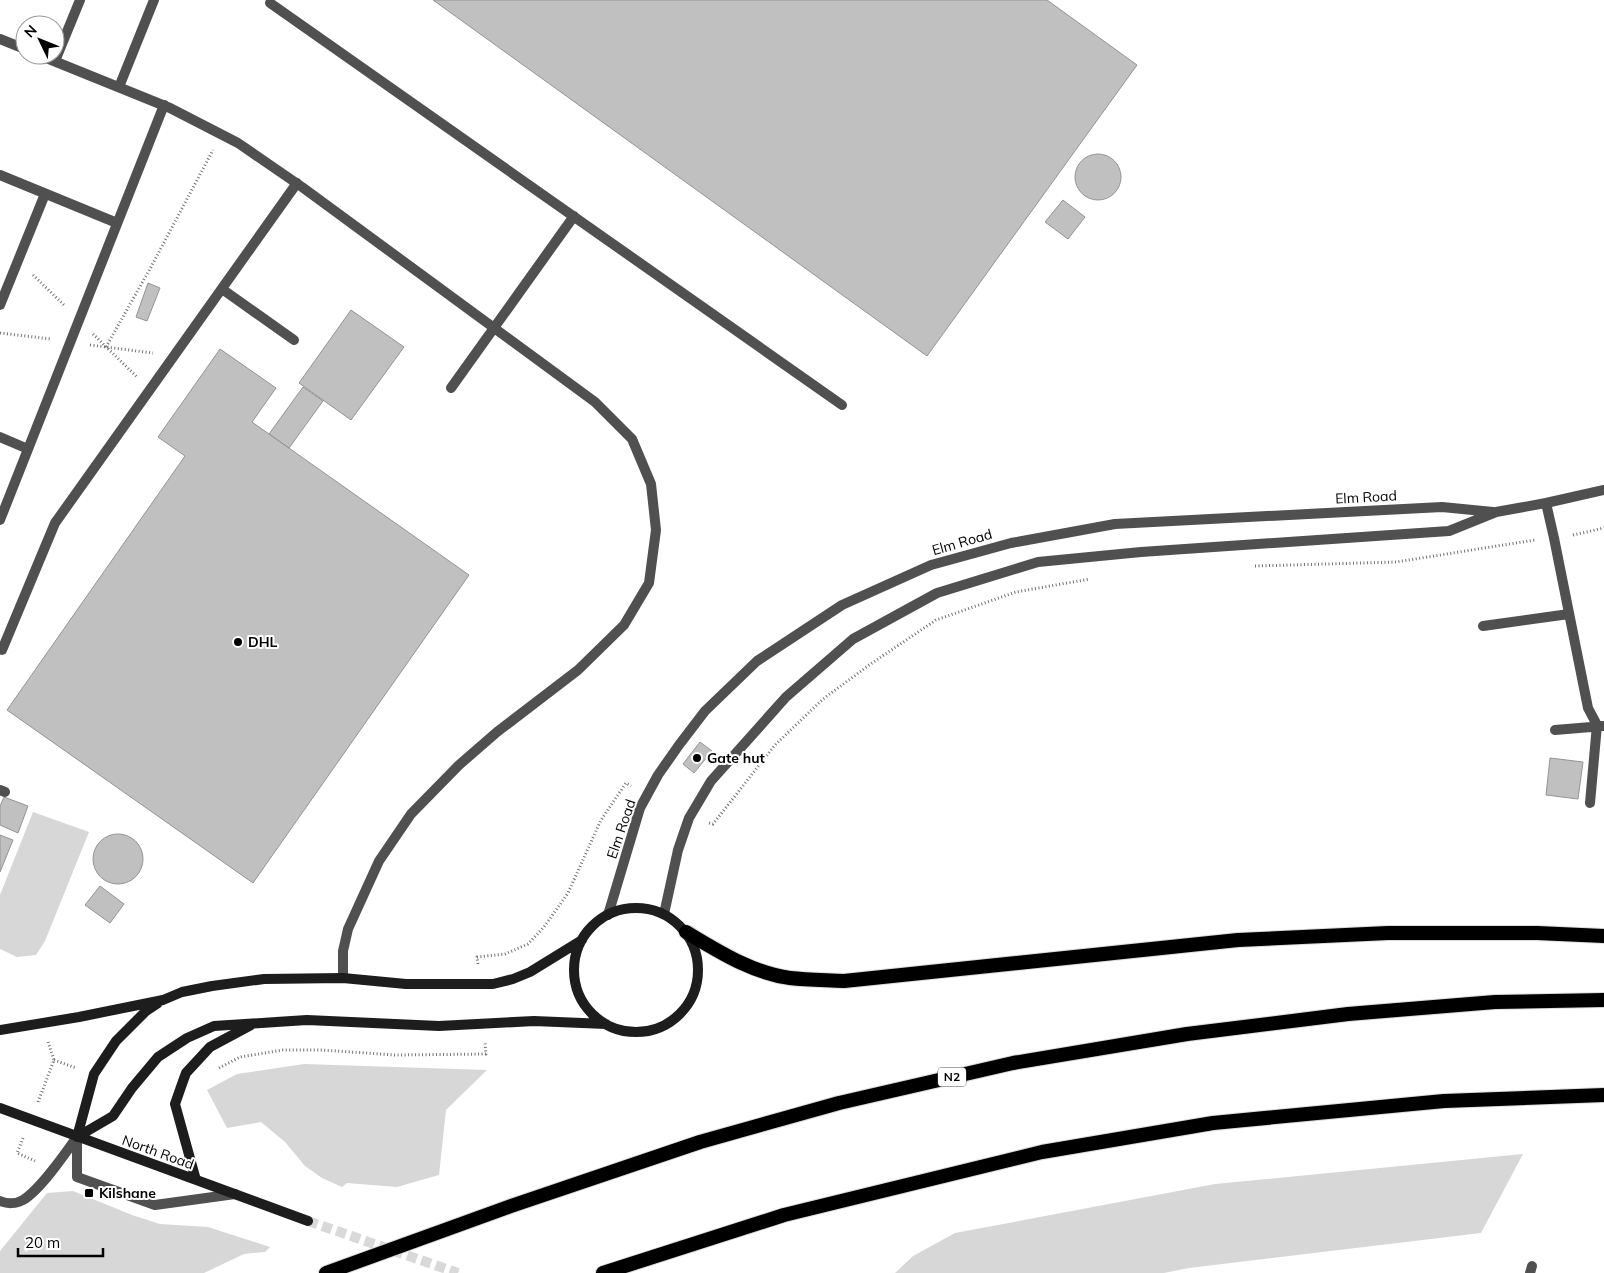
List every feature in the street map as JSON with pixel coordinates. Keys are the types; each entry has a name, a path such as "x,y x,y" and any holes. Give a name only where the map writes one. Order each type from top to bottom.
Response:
{"highway":[{"path":"686,932 752,968 789,978 844,981 1238,940 1388,933 1537,933 1604,936"},
{"name":"N2","path":"326,1273 511,1206 700,1142 839,1103 1012,1063 1187,1034 1348,1014 1495,1002 1604,1000"},
{"path":"604,1273 784,1215 1042,1152 1222,1122 1444,1101 1604,1095"}],"main road":[{"path":"78,1137 113,1116 132,1088 158,1057 187,1038 214,1026 316,1021 439,1026 534,1021 606,1024 626,1031 647,1031 667,1024 683,1010 694,992 698,971 695,950 686,932 664,914 646,908 627,909 608,915 593,925 582,940 576,957 574,975 578,992 589,1011 606,1024"},
{"path":"78,1137 94,1074 116,1041 146,1011 163,1000 182,992 220,984 264,980 343,978 406,984 493,984 530,972 582,940"},
{"path":"0,1030 79,1017 163,1000"},
{"path":"196,1180 175,1104 186,1072 210,1047 254,1024"},
{"name":"North Road","path":"0,1108 308,1221"}],"street":[{"path":"65,37 80,0"},
{"path":"120,87 154,0"},
{"path":"270,2 842,405"},
{"path":"0,39 15,45"},
{"path":"65,65 164,105 221,134 238,143 297,184 595,402 632,439 651,484 656,530 649,583 624,625 578,670 497,732 459,765 411,814 379,861 348,929 343,951 343,978"},
{"path":"0,520 164,105"},
{"path":"0,175 117,223"},
{"path":"2,650 54,524 297,184"},
{"path":"0,305 45,194"},
{"path":"451,388 574,216"},
{"path":"222,289 294,340"},
{"path":"0,437 28,449"},
{"name":"Elm Road","path":"664,914 678,850 690,818 711,781 786,696 853,639 937,594 1038,562 1151,551 1449,531 1496,512 1604,490"},
{"path":"1546,503 1588,708 1601,725 1590,802"},
{"name":"Elm Road","path":"608,915 640,808 658,775 705,711 757,661 842,605 931,565 1011,543 1115,524 1442,507 1496,512"},
{"path":"1483,626 1570,614"},
{"path":"1555,730 1601,725"},
{"path":"78,1137 77,1178 155,1205 235,1194"},
{"path":"0,1201 7,1204 22,1201 54,1168 78,1137"}],"path":[{"path":"106,347 151,267 221,134"},
{"path":"1568,537 1604,528"},
{"path":"1252,566 1396,562 1539,540"},
{"path":"690,818 713,824 774,745 823,699 872,662 936,620 1016,592 1094,578"},
{"path":"626,783 648,795"}],"shaded area":[{"path":"33,812 89,832 45,941 36,955 17,957 0,949 0,895"},
{"path":"304,1064 487,1070 446,1110 439,1175 397,1187 347,1183 342,1187 322,1178 305,1166 285,1142 261,1122 227,1128 207,1090 237,1074"},
{"path":"1523,1154 1481,1233 1189,1268 1164,1273 895,1273 913,1256 955,1233 1215,1184"},
{"path":"73,1191 132,1215 160,1224 208,1227 270,1247 265,1252 244,1254 204,1273 0,1273 0,1251 47,1193"}],"building":[{"path":"433,0 1047,0 1137,65 927,356"},
{"path":"1098,154 1111,158 1117,164 1121,177 1117,190 1111,196 1098,200 1085,196 1079,190 1075,177 1079,164 1085,158"},
{"path":"1063,200 1085,217 1068,239 1045,222"},
{"path":"148,283 160,288 147,321 136,317"},
{"path":"351,310 404,347 351,420 299,383"},
{"name":"DHL","path":"220,349 276,388 252,422 469,575 253,883 7,710 185,456 158,437"},
{"path":"303,387 323,401 289,448 269,434"},
{"name":"Gate hut","path":"700,742 712,751 694,773 683,764"},
{"path":"1550,758 1583,762 1578,799 1546,795"},
{"path":"4,797 28,806 18,833 0,825 0,806"},
{"path":"118,834 136,841 143,859 136,877 118,884 100,877 93,859 100,841"},
{"path":"0,835 13,840 0,872"},
{"path":"100,886 124,904 110,923 85,905"}],"tunnel":[{"path":"308,1221 458,1273"}],"place":[{"name":"DHL","path":"238,642"},
{"name":"Gate hut","path":"697,758"},
{"name":"Kilshane","path":"89,1193"}]}
